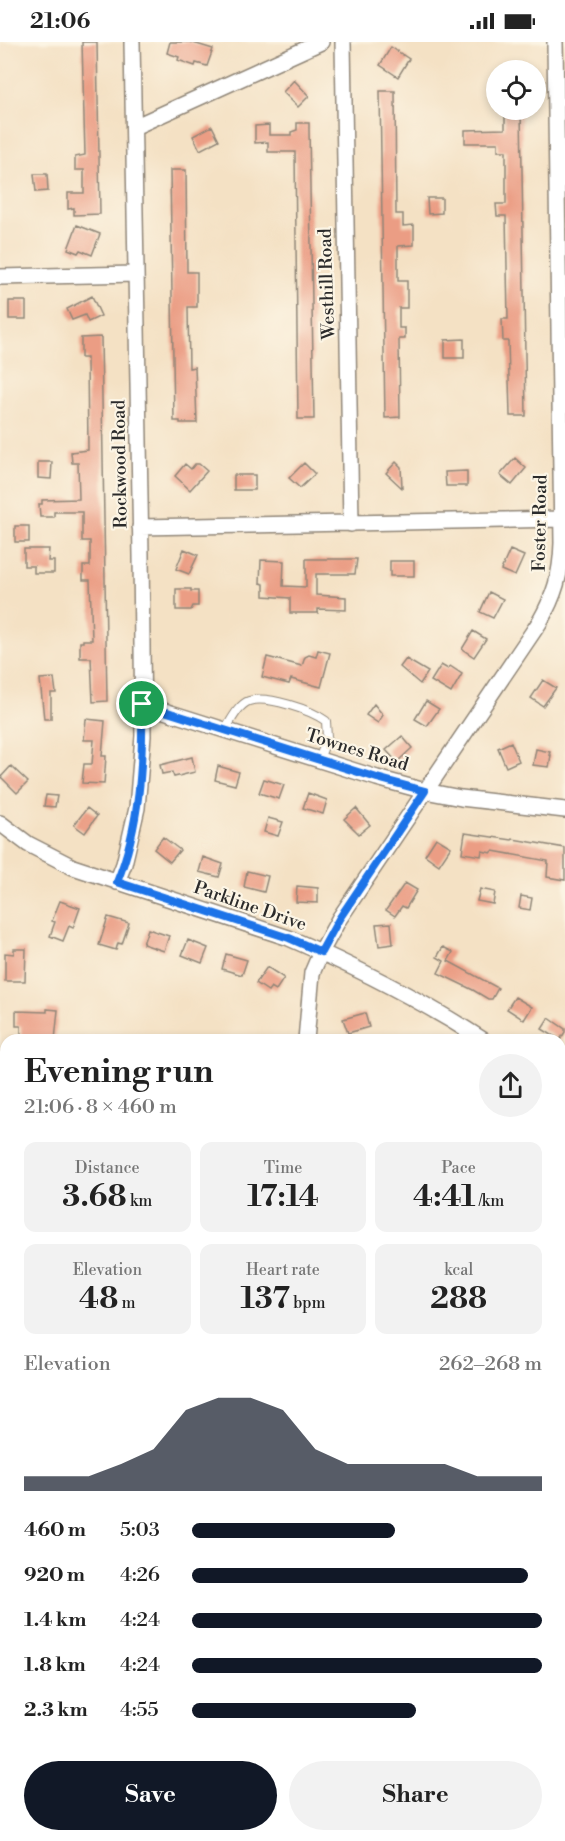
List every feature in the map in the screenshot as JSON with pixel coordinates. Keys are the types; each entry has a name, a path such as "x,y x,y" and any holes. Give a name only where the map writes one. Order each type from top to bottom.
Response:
{"street":[{"name":"Rockwood Road","path":"117,882 124,864 136,808 143,736 132,42"},
{"path":"134,127 321,42"},
{"name":"Westhill Road","path":"343,42 351,524"},
{"name":"Foster Road","path":"307,1034 312,973 339,919 539,623 549,605 559,578 562,380 555,42"},
{"path":"0,277 136,274"},
{"path":"140,527 561,519"},
{"name":"Townes Road","path":"142,704 425,791 461,798 565,810"},
{"name":"Parkline Drive","path":"0,823 28,844 73,867 289,938 321,952 455,1021 474,1034"}],"lane":[{"path":"225,730 239,709 249,701 268,700 294,706 315,713 326,720 327,738 319,760"}],"building":[{"path":"82,42 97,42 100,214 74,215 74,208 68,209 68,193 84,193 84,170 75,170 75,157 85,155"},
{"path":"170,42 190,42 213,49 207,66 196,63 195,66 167,53"},
{"path":"391,47 409,59 398,77 380,65"},
{"path":"294,80 309,96 298,107 283,92"},
{"path":"380,91 395,91 396,214 403,214 403,226 414,225 414,245 398,246 398,281 407,281 407,308 399,308 399,328 405,328 405,339 399,339 400,417 385,418"},
{"path":"505,120 521,120 526,416 510,416 508,341 503,341 502,319 508,319 506,216 497,216 496,204 506,204 506,151 498,151 498,143 465,143 465,130 505,129"},
{"path":"297,123 309,123 314,419 298,419 295,152 268,152 268,142 255,143 255,126 269,125 269,135 291,135 291,132 297,130"},
{"path":"212,126 219,140 200,150 193,136"},
{"path":"170,170 186,170 187,272 197,272 197,307 188,307 189,368 195,367 197,423 174,421"},
{"path":"34,174 47,174 48,191 36,192"},
{"path":"427,198 442,198 442,213 428,214"},
{"path":"77,225 100,234 92,255 80,250 78,253 68,249"},
{"path":"92,296 101,316 88,322 85,315 72,320 67,309"},
{"path":"9,301 26,301 26,319 9,319"},
{"path":"101,337 107,701 93,702 91,658 80,658 80,642 92,640 90,580 83,580 83,566 90,566 90,541 82,541 82,512 54,512 54,517 40,517 39,504 42,504 42,500 79,499 78,463 72,463 71,452 88,450 87,358 81,358 81,338"},
{"path":"464,339 464,358 445,358 445,340"},
{"path":"515,458 526,468 512,485 500,475"},
{"path":"38,462 52,462 51,479 38,478"},
{"path":"396,462 401,467 402,488 386,473"},
{"path":"304,463 315,474 300,488 289,478"},
{"path":"185,464 191,469 195,464 199,464 207,471 190,490 175,476"},
{"path":"467,471 467,486 446,486 445,472"},
{"path":"234,475 255,475 255,490 234,490"},
{"path":"15,526 29,526 29,542 15,542"},
{"path":"24,549 49,549 48,561 54,561 54,573 34,573 34,566 24,566"},
{"path":"184,549 198,555 189,574 176,569"},
{"path":"510,550 524,556 515,576 501,570"},
{"path":"306,559 357,559 355,574 316,574 316,595 346,597 346,610 318,609 318,613 290,613 290,598 264,596 264,584 260,583 261,560 284,561 283,586 306,587"},
{"path":"390,561 414,561 414,576 390,576"},
{"path":"176,589 198,591 198,606 193,606 191,610 176,610"},
{"path":"489,592 503,599 493,618 480,612"},
{"path":"473,631 486,639 474,657 462,649"},
{"path":"318,650 330,653 321,687 291,679 289,684 262,677 267,657 302,666 305,657 309,655 316,657"},
{"path":"406,659 428,672 420,684 400,667"},
{"path":"441,665 448,669 450,666 462,674 451,693 431,681"},
{"path":"54,678 56,693 51,693 51,719 44,719 40,679"},
{"path":"543,680 556,688 543,706 531,698"},
{"path":"426,701 439,709 427,726 415,719"},
{"path":"374,704 383,715 378,723 366,715"},
{"path":"86,719 105,721 102,756 106,756 104,784 82,783 84,764 92,764 94,740 84,740"},
{"path":"402,736 412,748 397,762 386,750"},
{"path":"511,742 519,761 506,767 498,748"},
{"path":"536,749 550,752 549,767 533,765"},
{"path":"192,757 195,772 174,777 172,772 162,774 160,765"},
{"path":"11,766 28,782 17,793 1,777"},
{"path":"218,766 239,772 235,785 215,780"},
{"path":"264,779 284,785 279,799 259,793"},
{"path":"308,793 327,800 323,814 303,808"},
{"path":"46,795 57,796 55,807 44,806"},
{"path":"87,808 97,816 85,833 74,825"},
{"path":"356,808 370,825 359,834 344,819"},
{"path":"268,818 283,822 278,836 264,832"},
{"path":"465,833 565,848 565,880 547,877 548,861 493,851 491,853 482,851 481,856 462,853"},
{"path":"163,837 180,850 170,862 154,849"},
{"path":"436,838 451,847 439,865 425,855"},
{"path":"203,857 223,864 219,877 199,872"},
{"path":"247,871 268,876 264,892 244,887"},
{"path":"405,883 417,890 406,908 402,906 395,916 386,910"},
{"path":"297,886 318,888 318,903 296,902"},
{"path":"480,889 495,892 493,904 477,901"},
{"path":"521,896 532,898 530,910 519,908"},
{"path":"60,901 80,908 73,928 69,926 63,941 50,936 55,922 52,921"},
{"path":"108,917 129,923 122,944 118,943 116,950 99,945"},
{"path":"391,923 393,944 379,946 376,924"},
{"path":"148,929 169,936 164,951 143,944"},
{"path":"188,940 208,948 202,963 182,955"},
{"path":"443,947 453,952 448,961 498,988 492,999 438,973 444,961 437,957"},
{"path":"14,949 26,949 25,981 5,981 5,953 14,954"},
{"path":"226,954 247,960 242,975 222,969"},
{"path":"267,967 284,978 276,990 271,987 268,991 256,983"},
{"path":"515,997 532,1007 524,1020 507,1009"},
{"path":"47,1009 58,1010 56,1034 21,1034 21,1026 16,1026 16,1011 47,1012"},
{"path":"365,1013 369,1027 348,1033 343,1019"},
{"path":"549,1018 565,1029 565,1032 564,1034 550,1034 542,1029"}],"route":[{"path":"142,704 425,791 339,919 321,952 289,938 228,917 117,882 124,864 136,808 143,736 142,704"}]}
